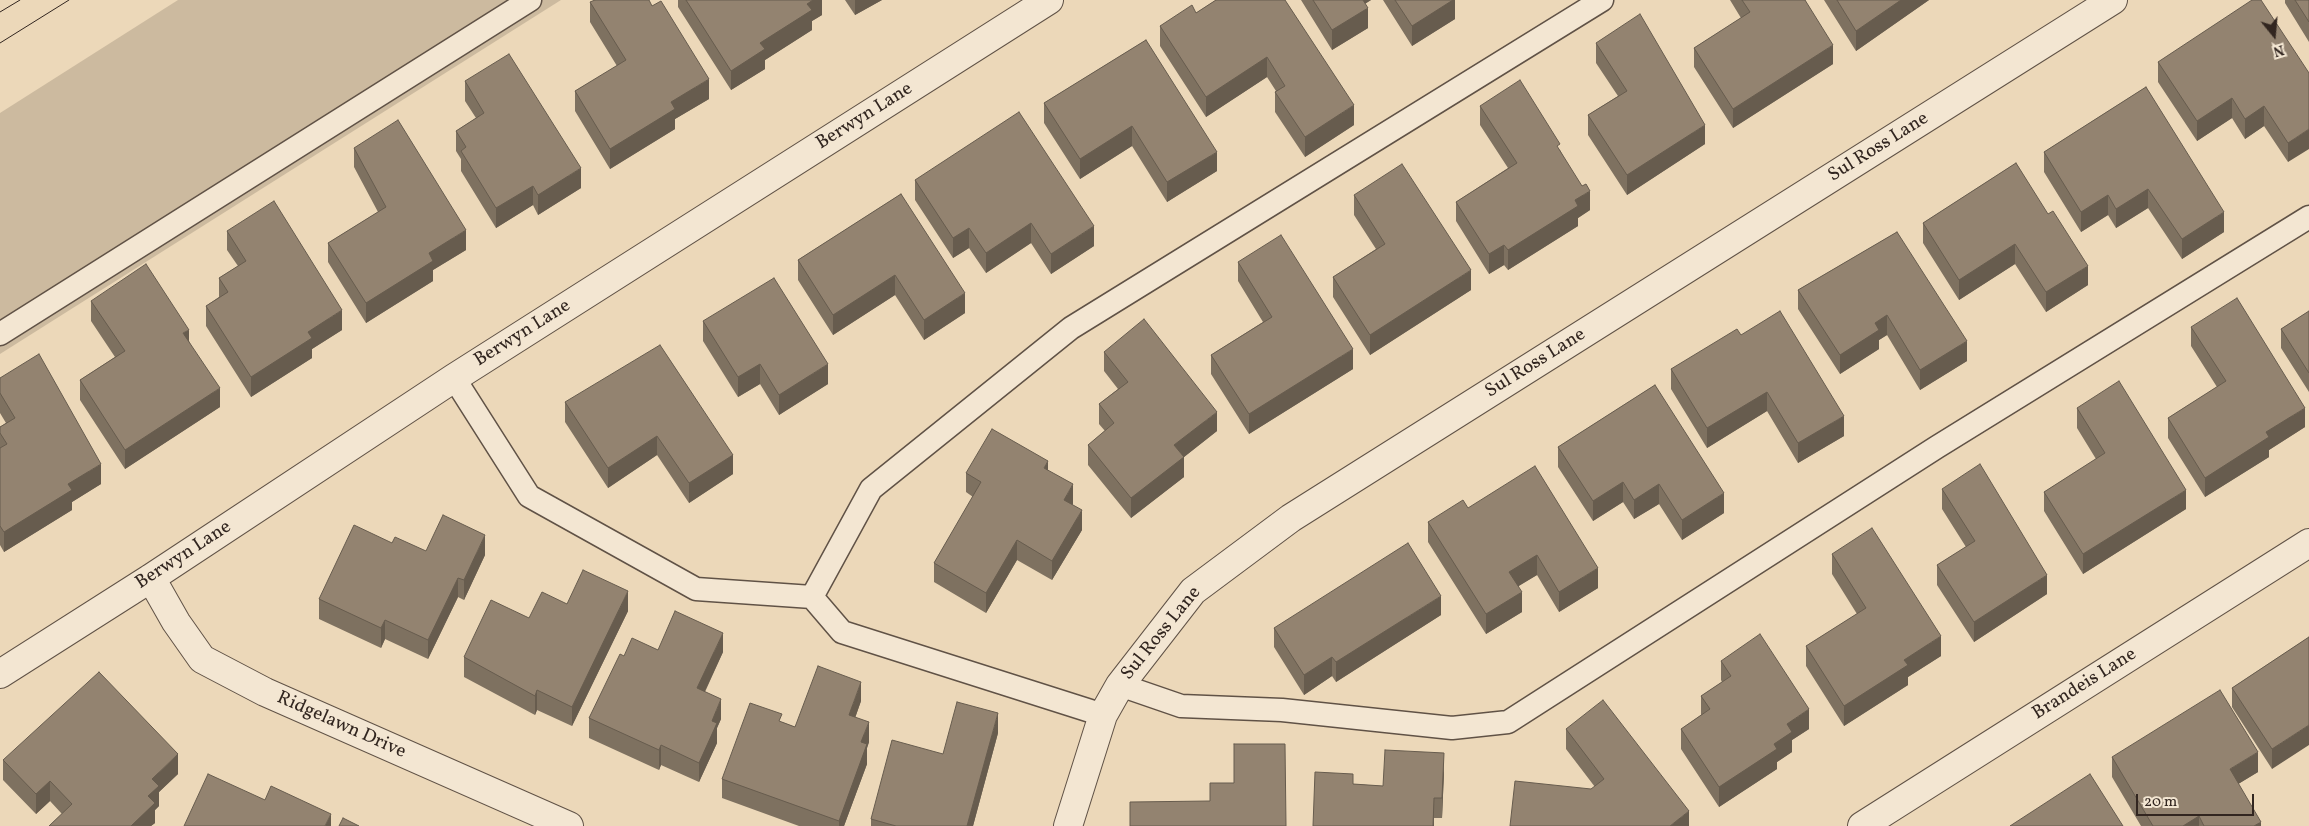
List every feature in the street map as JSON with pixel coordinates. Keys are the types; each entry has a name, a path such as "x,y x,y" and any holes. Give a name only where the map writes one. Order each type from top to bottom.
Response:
{"street":[{"name":"Berwyn Lane","path":"0,674 151,578 454,378 1049,0"},
{"name":"Sul Ross Lane","path":"1068,826 1103,714 1120,685 1193,591 1291,518 2113,0"},
{"name":"Brandeis Lane","path":"1862,826 2309,543"},
{"name":"Ridgelawn Drive","path":"151,578 176,622 202,659 265,692 569,826"}],"lane":[{"path":"0,334 530,0"},
{"path":"812,597 871,489 1071,328 1602,0"},
{"path":"1120,685 1180,706 1282,710 1452,728 1508,722 1937,447 2309,218"},
{"path":"454,378 529,496 696,588 812,597 842,632 1103,714"}],"shaded area":[{"path":"178,0 561,0 0,354 0,113"}],"building":[{"path":"595,0 649,0 652,6 661,1 709,79 671,102 675,109 610,149 575,91 626,60 590,2"},
{"path":"686,0 813,0 807,4 812,10 760,43 765,49 731,71"},
{"path":"1216,0 1285,0 1354,105 1305,137 1275,92 1285,86 1267,57 1206,97 1160,26 1192,5 1196,13"},
{"path":"1313,0 1363,0 1368,8 1332,30"},
{"path":"1395,0 1453,0 1412,26"},
{"path":"1742,0 1805,0 1833,45 1733,109 1694,48 1750,12"},
{"path":"1837,0 1901,0 1856,31"},
{"path":"2252,0 2261,0 2309,73 2309,129 2288,143 2264,106 2245,119 2232,98 2197,121 2158,62"},
{"path":"2295,0 2309,0 2309,22"},
{"path":"1640,14 1705,125 1627,175 1588,115 1627,91 1596,43"},
{"path":"1146,40 1217,152 1167,182 1132,126 1080,159 1044,103"},
{"path":"509,54 581,168 538,195 533,186 496,208 461,151 466,147 456,131 484,113 465,81"},
{"path":"1520,80 1560,144 1557,146 1582,186 1586,184 1590,191 1575,200 1578,206 1508,250 1504,245 1489,254 1456,202 1517,163 1480,106"},
{"path":"2146,87 2224,212 2182,239 2148,189 2116,209 2108,195 2081,212 2044,152"},
{"path":"1019,112 1094,226 1051,254 1031,223 986,253 969,228 953,238 915,180"},
{"path":"398,120 466,230 429,253 433,261 366,303 328,243 386,207 354,148"},
{"path":"2016,163 2048,214 2053,211 2088,266 2046,292 2015,244 1959,280 1923,223"},
{"path":"1402,164 1471,270 1370,335 1333,277 1385,244 1354,195"},
{"path":"901,194 965,293 924,320 895,275 833,315 798,260"},
{"path":"274,201 342,310 308,332 312,338 251,377 206,306 228,292 219,278 246,261 227,231"},
{"path":"1897,232 1967,341 1920,370 1887,315 1875,323 1879,330 1840,355 1798,290"},
{"path":"1281,235 1353,349 1249,414 1211,355 1272,317 1238,262"},
{"path":"146,264 189,330 183,333 220,388 125,450 80,380 125,351 91,301"},
{"path":"774,278 828,364 779,395 760,364 738,377 703,321"},
{"path":"2237,298 2305,408 2266,432 2269,437 2205,478 2168,418 2226,381 2191,327"},
{"path":"1780,311 1844,416 1798,443 1767,392 1707,428 1671,369 1737,329 1741,335"},
{"path":"2309,311 2309,373 2281,329"},
{"path":"1144,319 1217,412 1174,445 1184,457 1131,498 1088,445 1114,423 1099,404 1128,382 1104,352"},
{"path":"660,345 733,455 689,483 657,436 608,468 565,402"},
{"path":"39,354 101,464 68,484 72,490 4,532 0,526 0,448 7,444 0,433 0,427 15,418 0,393 0,378"},
{"path":"2119,381 2186,490 2083,554 2044,492 2105,453 2077,408"},
{"path":"1655,385 1724,493 1682,520 1659,484 1634,500 1623,482 1593,501 1558,447"},
{"path":"992,429 1048,461 1044,468 1073,484 1064,500 1082,510 1052,561 1017,540 986,593 934,563 981,482 966,473"},
{"path":"1980,464 2047,575 1974,622 1937,565 1975,541 1942,489"},
{"path":"1535,466 1598,568 1559,592 1537,555 1509,572 1522,592 1486,614 1428,522 1463,500 1468,508"},
{"path":"443,515 485,535 464,580 458,578 428,640 385,620 381,628 319,599 354,525 392,543 395,537 426,551"},
{"path":"1872,528 1941,636 1904,660 1908,665 1844,706 1806,646 1866,608 1832,554"},
{"path":"1408,543 1441,596 1336,662 1332,657 1304,675 1274,628"},
{"path":"583,570 628,591 572,707 537,690 535,696 464,657 491,600 529,618 542,592 567,604"},
{"path":"675,611 723,633 697,688 721,699 712,721 717,723 699,763 661,745 659,750 589,718 620,654 624,656 632,638 658,650"},
{"path":"1760,634 1809,709 1787,724 1792,732 1774,744 1777,749 1719,787 1681,729 1710,709 1701,696 1731,676 1721,661"},
{"path":"2309,637 2309,725 2272,749 2232,688"},
{"path":"818,666 861,682 849,715 869,722 861,742 867,744 839,821 722,779 750,703 782,714 779,721 795,727"},
{"path":"99,672 178,754 152,779 159,786 148,796 155,803 131,826 49,826 72,804 50,781 36,794 3,760"},
{"path":"2220,690 2258,752 2230,769 2261,822 2254,826 2204,826 2199,816 2183,826 2153,826 2112,757"},
{"path":"1603,700 1689,811 1670,826 1510,826 1515,781 1591,789 1604,779 1566,729"},
{"path":"957,702 998,713 967,826 896,826 871,819 892,740 943,754"},
{"path":"1234,744 1285,744 1286,826 1130,826 1130,802 1210,801 1210,783 1234,783"},
{"path":"1385,750 1444,753 1442,798 1434,798 1433,826 1313,826 1315,772 1353,774 1353,784 1383,786"},
{"path":"208,774 265,800 271,786 331,814 325,826 184,826"},
{"path":"2090,774 2123,826 2010,826"},
{"path":"343,818 359,826 339,826"}],"tram line":[{"path":"0,12 20,0"},
{"path":"0,43 69,0"}]}
